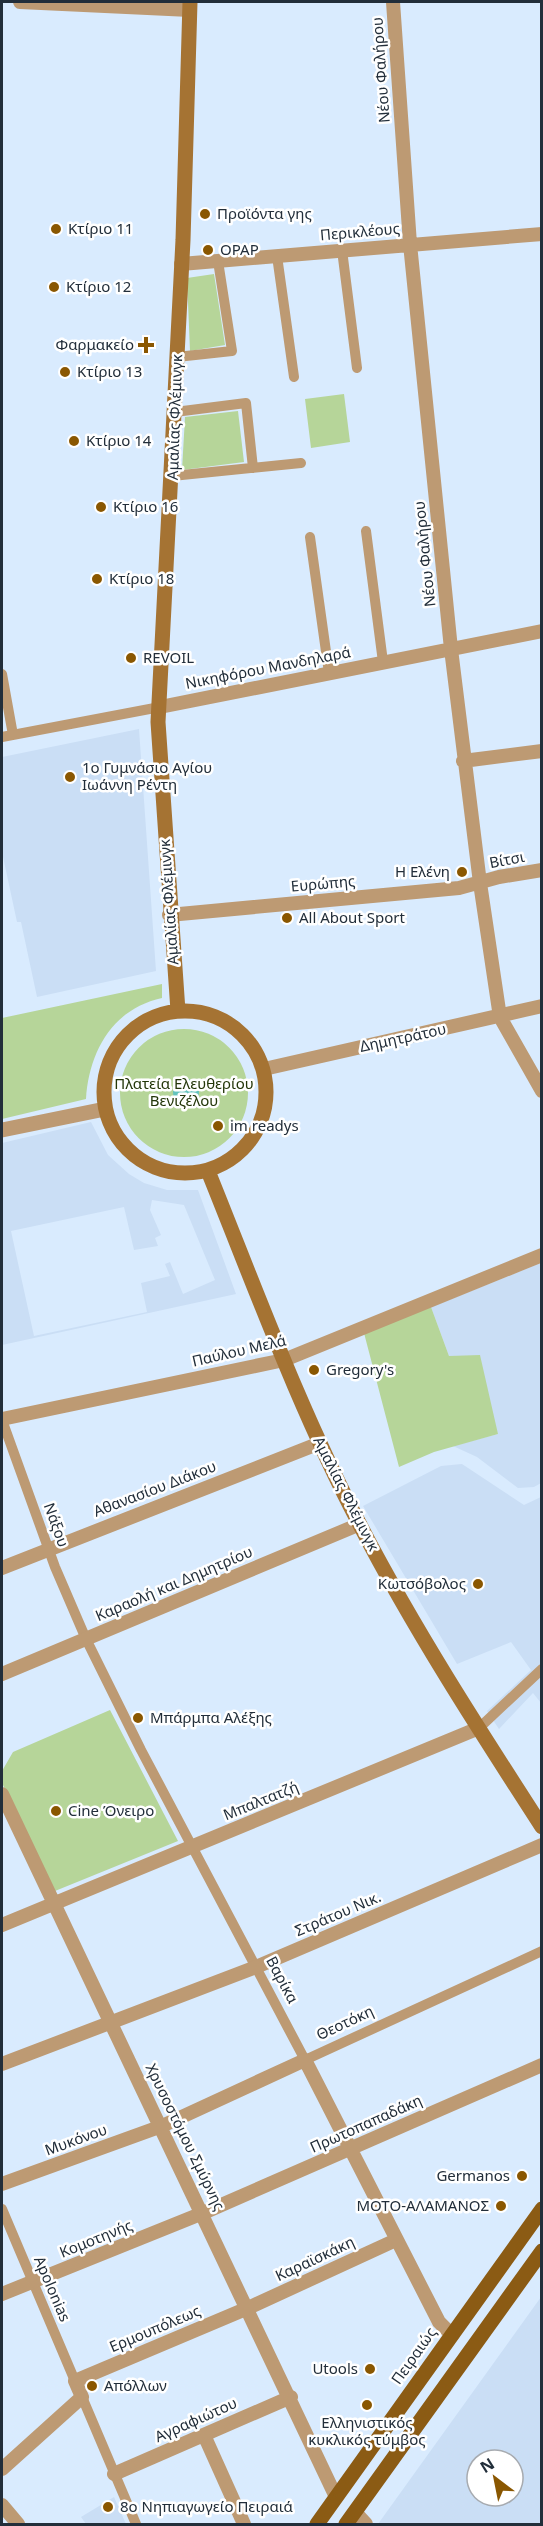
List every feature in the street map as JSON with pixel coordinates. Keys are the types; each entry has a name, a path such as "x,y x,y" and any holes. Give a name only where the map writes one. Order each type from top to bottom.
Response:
{"main road":[{"name":"Αμαλίας Φλέμινγκ","path":"178,1011 169,915 158,722 175,412 190,6"},
{"path":"178,1011 209,1014 224,1020 249,1041 264,1069 266,1104 261,1122 240,1153 208,1171 176,1173 142,1162 127,1150 115,1134 105,1109 105,1078 116,1050 125,1038 149,1019 178,1011"},
{"name":"Αμαλίας Φλέμινγκ","path":"208,1171 284,1360 320,1443 360,1524 479,1728 542,1827"},
{"name":"Πειραιώς","path":"317,2524 542,2209"},
{"path":"351,2518 542,2252"}],"street":[{"path":"20,2 190,6"},
{"name":"Νέου Φαλήρου","path":"393,2 410,244 463,761 500,1017 542,1091"},
{"name":"Περικλέους","path":"181,264 542,234"},
{"path":"342,250 357,368"},
{"path":"277,256 294,377"},
{"path":"177,357 231,351 218,261"},
{"path":"175,412 246,403 253,468"},
{"path":"172,476 301,463"},
{"path":"366,531 383,662"},
{"path":"310,537 329,673"},
{"name":"Νικηφόρου Μανδηλαρά","path":"2,737 542,631"},
{"path":"2,674 13,735"},
{"path":"463,761 542,751"},
{"name":"Βίτσι","path":"480,883 499,877 542,870"},
{"name":"Ευρώπης","path":"169,915 459,888 480,883"},
{"name":"Δημητράτου","path":"264,1069 542,1006"},
{"path":"2,1130 105,1109"},
{"name":"Παύλου Μελά","path":"2,1420 284,1360 542,1255"},
{"name":"Νάξου","path":"2,1420 48,1548 86,1639"},
{"name":"Αθανασίου Διάκου","path":"2,1568 320,1443"},
{"name":"Καραολή και Δημητρίου","path":"2,1674 360,1524"},
{"name":"Βαρίκα","path":"86,1639 439,2322 452,2335"},
{"path":"479,1728 542,1669"},
{"name":"Μπαλτατζή","path":"2,1925 479,1728"},
{"name":"Χρυσοστόμου Σμύρνης","path":"2,1794 291,2397 336,2497"},
{"name":"Στράτου Νικ.","path":"2,2064 256,1967 542,1845"},
{"name":"Θεοτόκη","path":"162,2126 542,1951"},
{"name":"Πρωτοπαπαδάκη","path":"203,2213 542,2065"},
{"name":"Μυκόνου","path":"2,2184 162,2126"},
{"name":"Apolonias","path":"2,2209 75,2381"},
{"name":"Κομοτηνής","path":"2,2294 203,2213"},
{"name":"Καραϊσκάκη","path":"248,2308 396,2240"},
{"name":"Ερμουπόλεως","path":"75,2381 248,2308"},
{"path":"75,2381 136,2524"},
{"path":"2,2469 82,2397"},
{"name":"Αγραφιώτου","path":"114,2474 291,2397"},
{"path":"204,2435 244,2524"},
{"path":"2,2505 18,2524"},
{"path":"351,2518 366,2524"}],"shaded area":[{"path":"139,729 156,971 37,997 21,922 17,922 2,852 2,757"},
{"path":"186,1079 195,1083 199,1092 195,1101 186,1105 177,1101 173,1092 177,1083"},
{"path":"91,1122 108,1155 129,1174 144,1183 167,1190 198,1190 236,1294 2,1345 2,1143","holes":["152,1200 184,1205 215,1280 183,1294 170,1262 165,1264 170,1276 141,1283 147,1312 34,1336 11,1231 124,1207 134,1250 158,1246 155,1238 161,1235 150,1210"]},
{"path":"541,1263 541,1483 534,1487 518,1488 477,1457 453,1446 498,1434 449,1356 431,1307"},
{"name":"Κωτσόβολος","path":"462,1464 524,1505 541,1497 541,1703 533,1693 499,1729 487,1711 531,1670 511,1642 457,1664 363,1506 441,1466"},
{"path":"541,2297 541,2524 378,2524"},
{"name":"8ο Νηπιαγωγείο Πειραιά","path":"114,2497 126,2524 86,2524 81,2517"}],"green space":[{"path":"214,274 225,345 190,351 187,278"},
{"path":"344,394 350,442 311,448 305,399"},
{"path":"238,411 244,462 182,470 185,417"},
{"path":"162,984 162,998 129,1012 106,1035 92,1065 86,1099 2,1119 2,1018"},
{"name":"Πλατεία Ελευθερίου Βενιζέλου","path":"184,1029 208,1034 229,1048 243,1069 248,1093 243,1117 229,1138 208,1152 184,1157 160,1152 139,1138 125,1117 120,1093 125,1069 139,1048 160,1034"},
{"path":"431,1307 449,1356 480,1355 498,1434 434,1452 399,1467 364,1333"},
{"path":"110,1710 178,1841 55,1891 2,1783 2,1771 13,1752"}],"place":[{"name":"Προϊόντα γης","path":"205,214"},
{"name":"Κτίριο 11","path":"56,229"},
{"name":"OPAP","path":"208,250"},
{"name":"Κτίριο 12","path":"54,287"},
{"name":"Φαρμακείο","path":"146,345"},
{"name":"Κτίριο 13","path":"65,372"},
{"name":"Κτίριο 14","path":"74,441"},
{"name":"Κτίριο 16","path":"101,507"},
{"name":"Κτίριο 18","path":"97,579"},
{"name":"REVOIL","path":"131,658"},
{"name":"1ο Γυμνάσιο Αγίου Ιωάννη Ρέντη","path":"70,777"},
{"name":"Η Ελένη","path":"462,872"},
{"name":"All About Sport","path":"287,918"},
{"name":"im readys","path":"218,1126"},
{"name":"Gregory's","path":"314,1370"},
{"name":"Κωτσόβολος","path":"478,1584"},
{"name":"Μπάρμπα Αλέξης","path":"138,1718"},
{"name":"Cine Όνειρο","path":"56,1811"},
{"name":"Germanos","path":"522,2176"},
{"name":"MOTO-ΑΛΑΜΑΝΟΣ","path":"501,2206"},
{"name":"Utools","path":"370,2369"},
{"name":"Απόλλων","path":"92,2386"},
{"name":"Ελληνιστικός κυκλικός τύμβος","path":"367,2405"},
{"name":"8ο Νηπιαγωγείο Πειραιά","path":"108,2507"}]}
